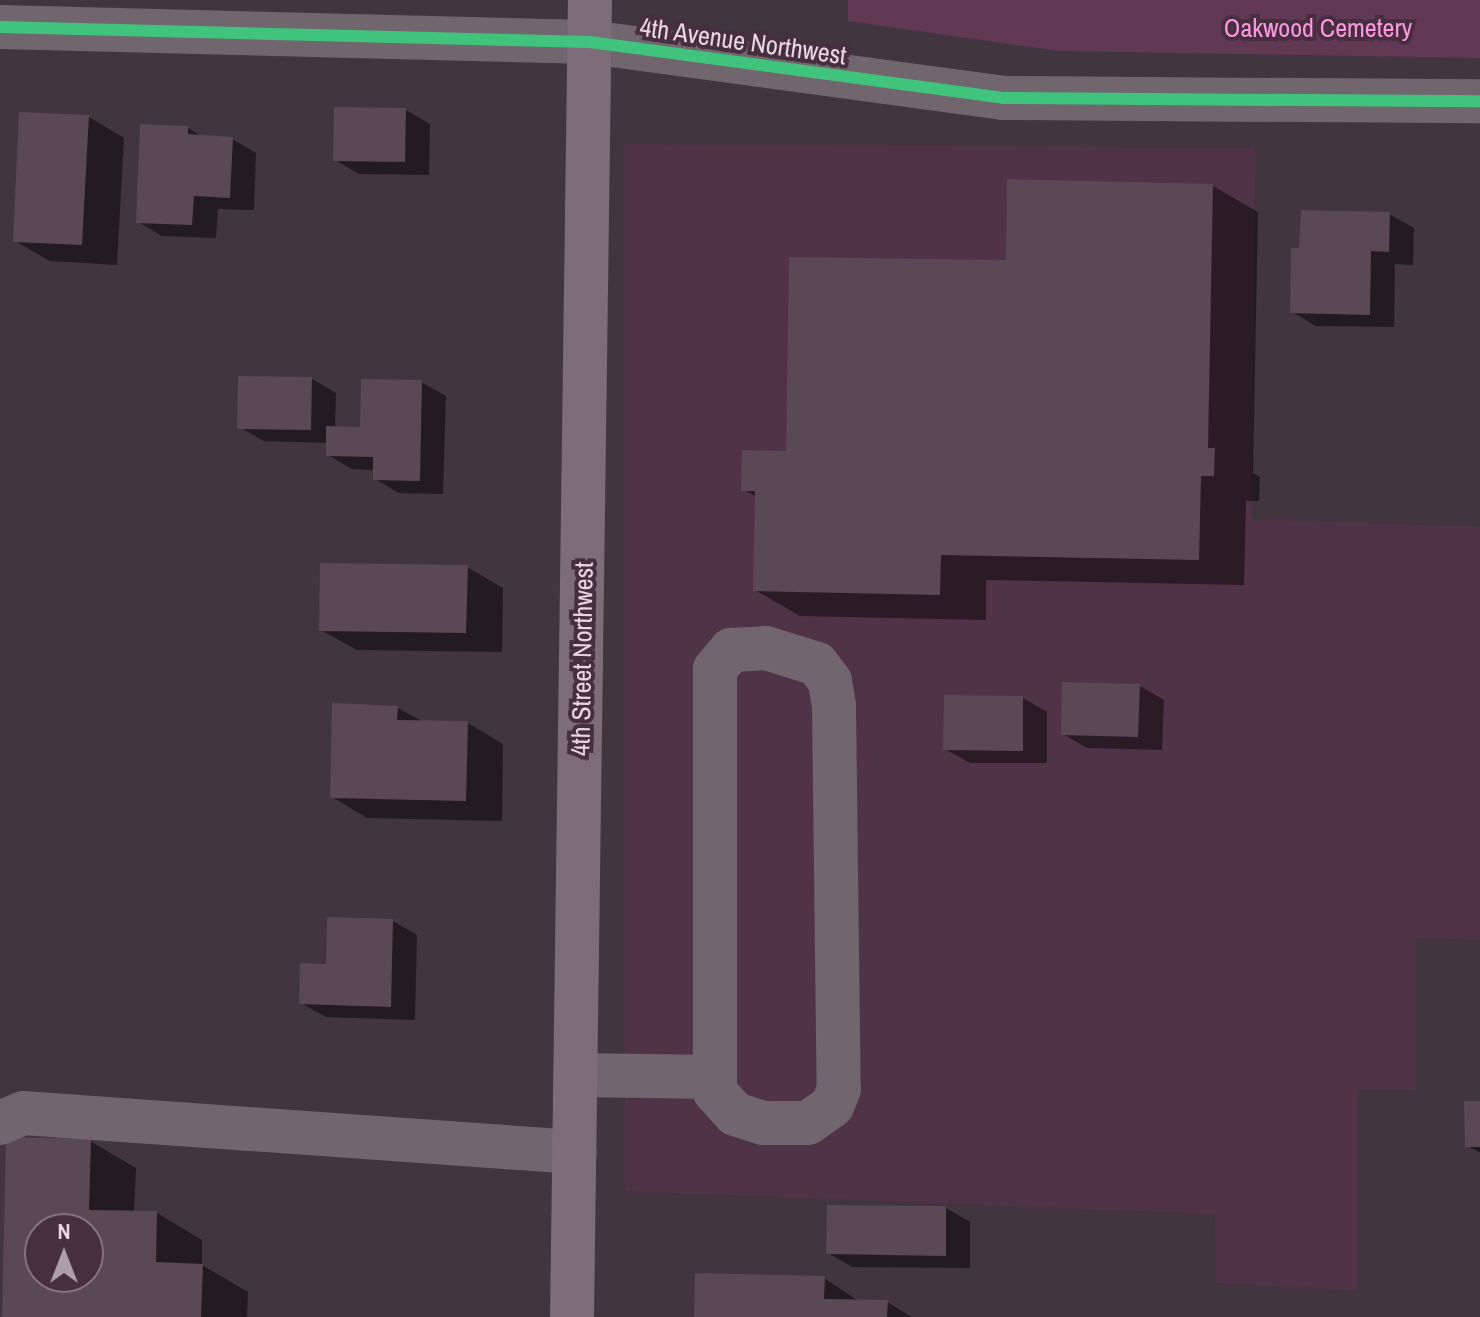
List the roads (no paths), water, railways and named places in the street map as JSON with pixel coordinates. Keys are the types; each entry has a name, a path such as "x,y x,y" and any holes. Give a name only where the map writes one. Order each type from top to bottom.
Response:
{"main road":[{"name":"4th Street Northwest","path":"572,1317 590,21"}],"street":[{"name":"4th Avenue Northwest","path":"0,27 590,21 1003,98 1480,101"},
{"path":"766,648 817,664 830,681 834,706 839,1089 832,1106 808,1123 763,1123 721,1104 715,1077 715,669 731,650 766,648"},
{"path":"576,1075 715,1077"},
{"path":"0,1123 23,1113 575,1152"}],"park label":[{"name":"Oakwood Cemetery","path":"1318,28"}]}
